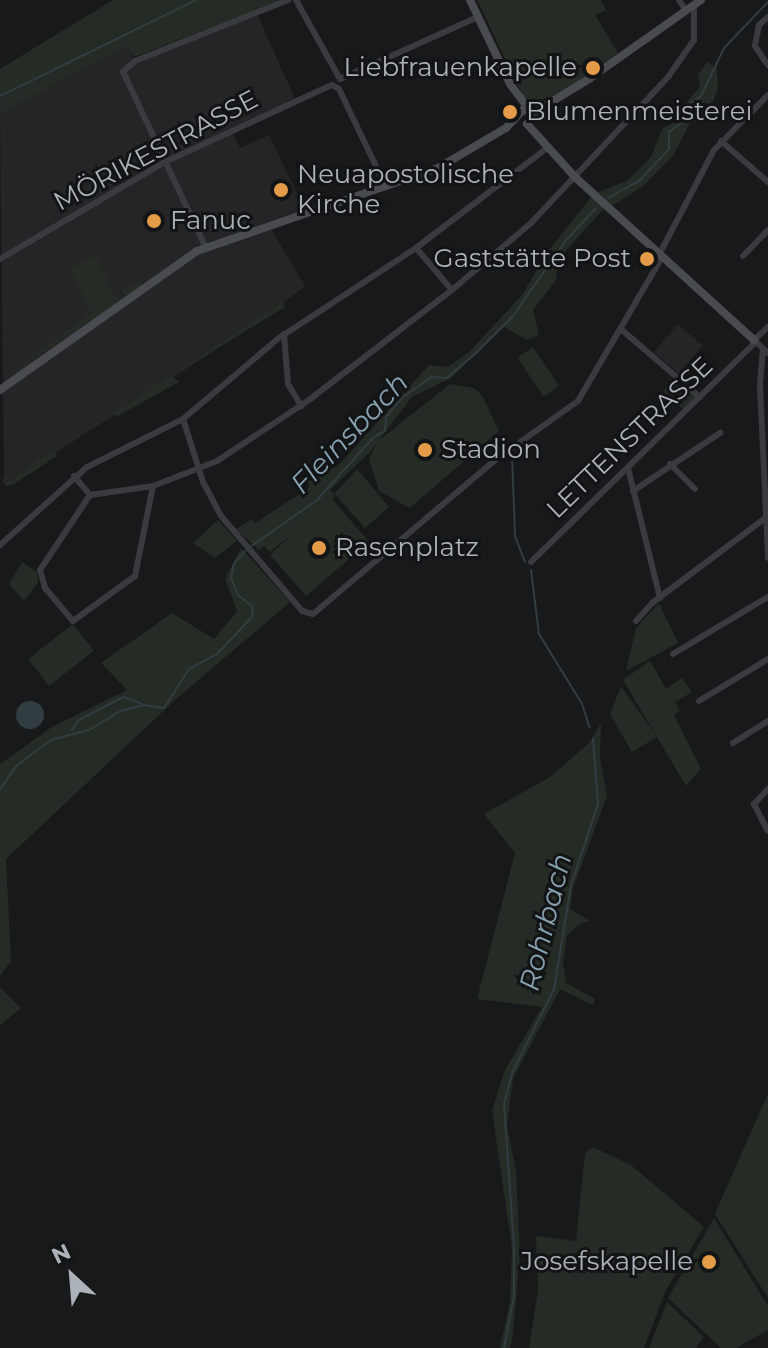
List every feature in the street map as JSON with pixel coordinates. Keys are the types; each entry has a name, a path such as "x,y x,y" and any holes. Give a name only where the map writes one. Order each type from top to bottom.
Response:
{"street":[{"path":"205,246 124,80 125,68 135,61 288,0"},
{"path":"296,0 386,187"},
{"path":"470,0 516,96 547,148 766,351 768,558"},
{"path":"679,0 686,11"},
{"path":"0,390 205,246 438,168 529,118 698,2"},
{"path":"153,486 135,576 73,621 45,588 40,570 90,495 153,486 199,470 301,406 452,290 515,238 576,178 692,44 698,2"},
{"name":"MÖRIKESTRASSE","path":"0,259 165,162 478,17"},
{"path":"768,17 759,25 755,46 768,65"},
{"path":"183,419 213,503 251,553 310,615 495,460 578,401 622,330 721,141 768,95"},
{"path":"516,96 519,115"},
{"path":"519,115 529,118"},
{"path":"506,128 519,115"},
{"path":"721,141 768,182"},
{"path":"0,545 74,476 183,419 284,334 416,248 547,148"},
{"path":"743,256 768,230"},
{"path":"416,248 452,290"},
{"name":"LETTENSTRASSE","path":"531,562 768,327"},
{"path":"622,330 697,395"},
{"path":"284,334 288,384 301,406"},
{"path":"633,491 720,433"},
{"path":"670,464 695,489"},
{"path":"628,468 660,598"},
{"path":"74,476 90,495"},
{"path":"636,621 660,598 766,518"},
{"path":"673,654 768,597"},
{"path":"699,701 768,659"},
{"path":"733,743 768,721"},
{"path":"768,789 756,796 754,807 768,831"}],"shaded area":[{"path":"113,0 282,0 134,57 127,46 0,114 0,69"},
{"path":"477,0 601,0 606,10 595,15 618,53 602,65 596,61 585,68 589,75 549,98 526,102"},
{"path":"256,12 296,101 232,131 240,148 269,135 306,212 268,224 305,286 259,322 4,486 0,114 127,46 134,60"},
{"path":"707,62 717,68 718,89 706,119 690,123 673,156 642,187 612,206 598,192 627,181 651,157 662,129 680,119 683,106 700,87 698,75"},
{"path":"592,196 604,208 557,261 556,280 533,310 539,335 527,340 504,327 451,378 412,397 370,452 330,490 334,494 357,469 389,507 365,528 335,494 333,500 369,542 306,596 270,555 295,532 270,552 264,546 259,550 236,529 252,519 255,523 309,488 308,482 327,468 337,467 429,365 448,367 469,352 522,295 547,253"},
{"path":"96,256 117,300 125,295 122,290 139,282 142,286 0,381 91,313 70,269"},
{"path":"283,301 285,307 172,376 179,382 116,417 114,413"},
{"path":"678,324 703,346 679,374 654,352"},
{"path":"533,347 559,386 544,397 517,358"},
{"path":"675,378 696,397 684,410 663,391"},
{"name":"Stadion","path":"450,384 474,388 482,395 499,431 410,508 379,491 369,459 378,441"},
{"path":"53,449 57,456 14,484 7,486 0,477 8,482"},
{"path":"218,520 237,541 215,558 193,543"},
{"path":"241,548 290,602 174,701 6,859 11,961 0,976 0,764 52,727 127,690 101,663 172,613 214,639 237,611 225,579"},
{"path":"22,562 37,572 38,583 24,601 9,584"},
{"path":"659,603 678,643 626,671 636,628"},
{"path":"73,624 94,651 49,686 28,659"},
{"path":"650,661 666,689 682,678 692,692 675,702 680,711 674,715 701,769 686,786 623,680"},
{"path":"621,686 657,737 632,752 610,714"},
{"path":"30,701 40,705 44,715 40,725 30,729 20,725 16,715 20,705"},
{"path":"601,723 600,758 607,796 573,888 570,909 590,921 579,924 567,936 563,962 566,983 595,999 593,1005 560,989 513,1079 507,1126 516,1172 520,1256 512,1342 509,1348 500,1348 510,1301 512,1249 492,1110 505,1070 542,1007 477,999 515,853 484,814 550,777 590,742"},
{"path":"0,987 21,1008 0,1025"},
{"path":"768,1093 768,1298 715,1214"},
{"path":"593,1147 631,1165 704,1227 666,1290 644,1348 529,1348 538,1290 536,1236 576,1241 585,1153"},
{"path":"714,1218 768,1306 768,1330 736,1348 721,1348 668,1298"},
{"path":"667,1302 704,1337 695,1348 649,1348"}],"waterway":[{"path":"0,96 196,0"},
{"name":"Fleinsbach","path":"608,198 640,180 669,149 669,132 686,119 688,105 701,96 724,48 768,2"},
{"name":"Fleinsbach","path":"250,547 317,500 374,437 385,431 386,417 403,397 432,377 447,378 475,354 513,316 567,239 596,208"},
{"name":"Rohrbach","path":"512,454 515,536 525,562"},
{"name":"Fleinsbach","path":"0,789 16,766 51,740 89,730 121,711 143,705 164,708 189,669 217,654 252,617 253,607 238,595 231,578 234,563 245,551"},
{"name":"Rohrbach","path":"531,570 539,634 582,704 590,728"},
{"name":"Fleinsbach","path":"72,730 79,720 123,697 142,704"},
{"name":"Rohrbach","path":"504,1348 514,1296 514,1247 504,1104 513,1071 554,989 571,885 598,804 593,738"}],"place":[{"name":"Liebfrauenkapelle","path":"593,68"},
{"name":"Blumenmeisterei","path":"510,112"},
{"name":"Neuapostolische Kirche","path":"281,190"},
{"name":"Fanuc","path":"154,221"},
{"name":"Gaststätte Post","path":"647,259"},
{"name":"Stadion","path":"425,450"},
{"name":"Rasenplatz","path":"319,548"},
{"name":"Josefskapelle","path":"709,1262"}]}
